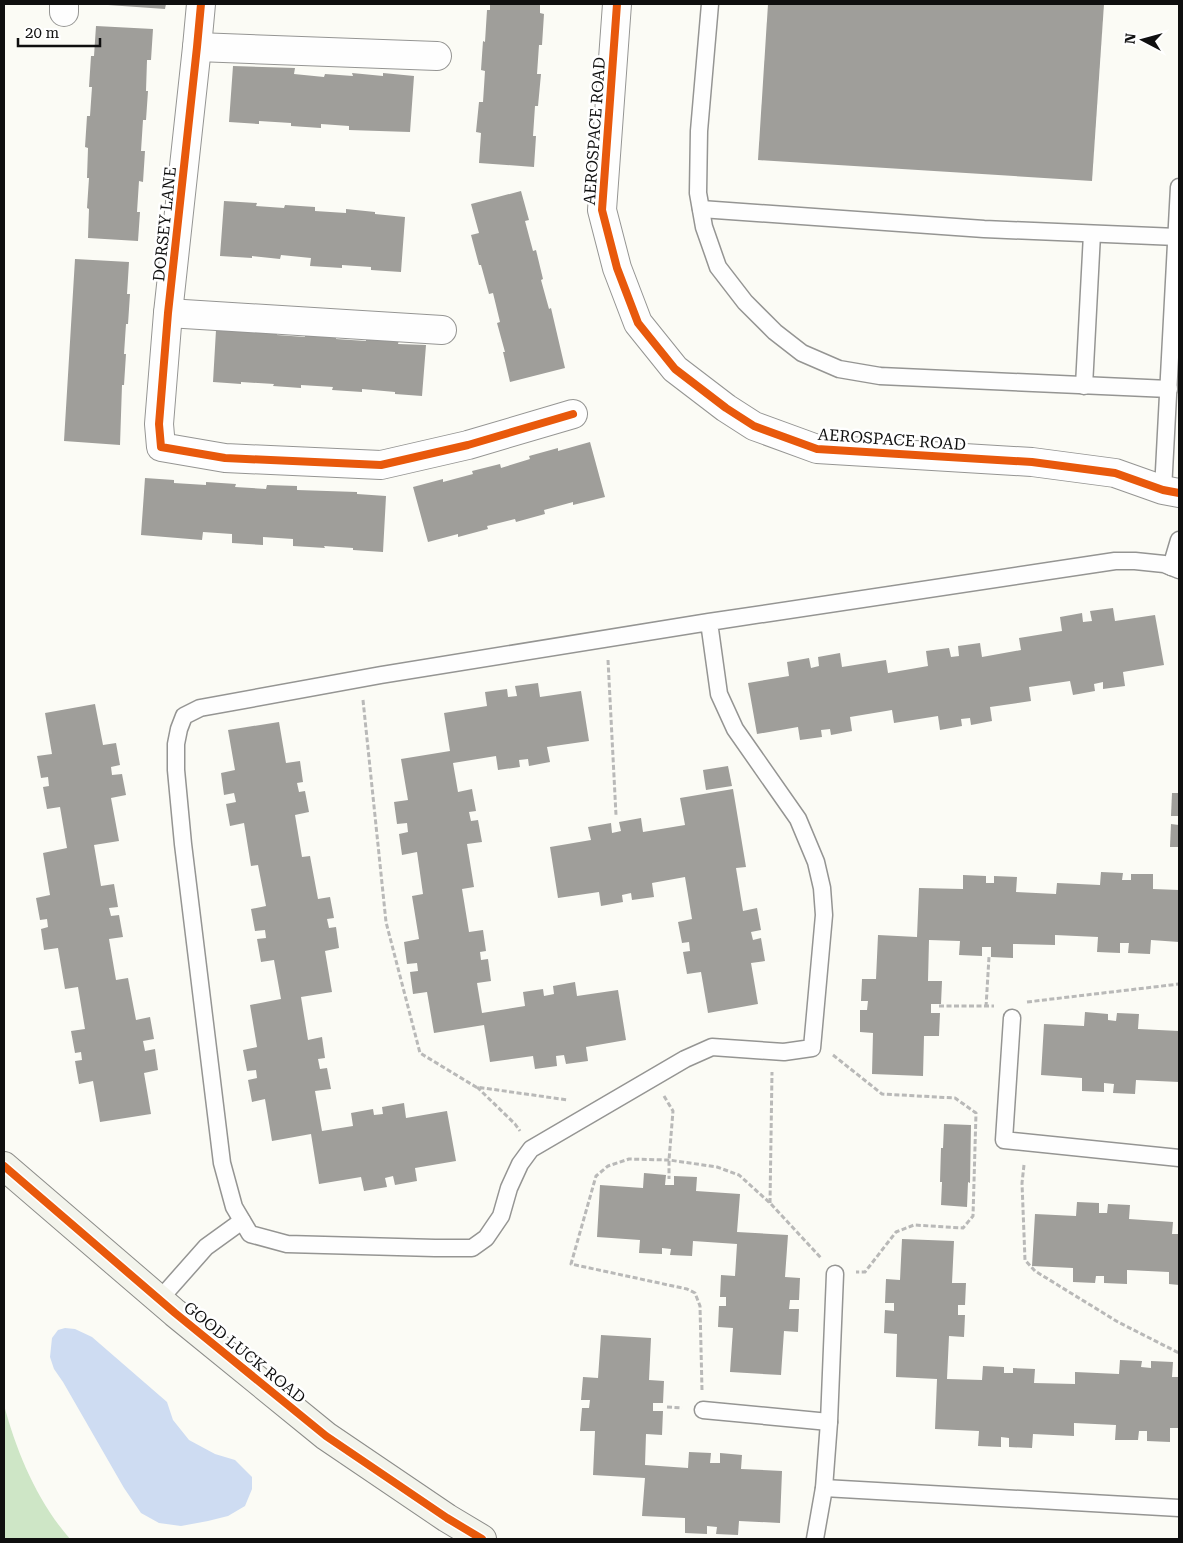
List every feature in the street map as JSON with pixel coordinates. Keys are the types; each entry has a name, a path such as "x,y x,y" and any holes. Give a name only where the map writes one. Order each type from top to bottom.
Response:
{"main road":[{"name":"GOOD LUCK ROAD","path":"4,1166 160,1300 326,1436 447,1518 482,1539"}],"street":[{"name":"DORSEY LANE","path":"201,4 168,313 159,424 161,447 225,458 381,465 468,445 573,414"},
{"name":"AEROSPACE ROAD","path":"616,4 602,210 617,268 638,323 675,370 726,408 754,426 817,449 1032,462 1115,473 1171,491"},
{"path":"197,47 437,56"},
{"path":"168,313 442,330"}],"lane":[{"path":"710,4 699,131 698,193 704,227 718,268 745,302 775,332 802,353 839,370 880,376 1169,389"},
{"path":"1171,491 1169,389 1179,186"},
{"path":"701,209 984,229 1176,238"},
{"path":"1084,386 1092,234"},
{"path":"709,622 719,694 735,729 798,819 818,871 822,888 824,915 812,1048 773,1052 712,1047 685,1059 531,1149 520,1164 509,1188 501,1216 486,1238 472,1248 287,1244 250,1234 234,1207 222,1163 183,844 176,770 176,744 184,716 200,708 361,678 709,622 1115,561 1135,560 1164,564 1175,568 1179,540"},
{"path":"1012,1018 1004,1140 1179,1158"},
{"path":"160,1300 206,1247 242,1221"},
{"path":"815,1539 824,1488 836,1274"},
{"path":"703,1410 829,1422"},
{"path":"824,1488 1179,1508"}],"path":[{"path":"607,639 616,815"},
{"path":"361,678 386,922 420,1053 476,1087 515,1124 531,1149"},
{"path":"986,1007 989,957"},
{"path":"1022,1003 1179,984"},
{"path":"939,1006 995,1006"},
{"path":"667,1407 703,1410 700,1306 696,1293 687,1289 571,1264 596,1176 608,1166 629,1159 669,1160 718,1167 739,1175 770,1203 836,1274 865,1272 896,1232 914,1225 963,1228 973,1216 976,1113 955,1098 882,1094 813,1038"},
{"path":"770,1203 773,1052"},
{"path":"654,1078 673,1111 669,1179"},
{"path":"476,1087 606,1106"},
{"path":"1026,1142 1022,1183 1025,1260 1035,1272 1118,1322 1179,1353"}],"green space":[{"path":"4,1405 15,1441 38,1493 70,1539 4,1539"}],"water":[{"path":"65,1328 75,1329 92,1337 167,1402 173,1420 189,1440 215,1454 235,1460 252,1477 252,1489 245,1506 228,1516 181,1526 159,1523 141,1513 124,1488 54,1369 50,1357 52,1338 58,1330"}],"building":[{"path":"108,4 166,4 165,9"},
{"path":"490,4 540,4 540,13 544,14 542,45 539,45 537,74 541,74 538,106 535,106 533,136 536,136 534,167 479,163 481,133 476,132 479,102 483,102 485,71 481,70 483,41 485,42 487,10 490,10"},
{"path":"768,4 1104,4 1092,181 758,160"},
{"path":"96,26 153,29 151,60 147,60 146,91 148,91 146,120 143,120 141,151 145,151 143,182 139,181 137,212 140,212 138,241 88,238 89,178 87,178 88,148 85,147 87,116 90,116 92,87 89,87 91,56 94,56"},
{"path":"233,66 295,68 294,74 324,77 325,74 353,76 352,73 414,76 410,132 349,130 349,126 321,124 321,128 291,126 291,123 259,121 259,124 229,122"},
{"path":"521,191 529,220 525,221 533,251 536,250 543,279 541,280 549,309 551,308 565,368 510,382 503,352 505,352 497,323 500,322 493,293 489,294 471,235 479,233 471,204"},
{"path":"224,201 257,203 256,206 284,208 285,205 315,207 315,211 346,213 346,209 405,217 401,272 371,270 371,267 342,265 342,268 310,266 311,258 281,255 280,259 252,256 252,258 220,256"},
{"path":"75,259 129,262 127,294 130,294 124,354 126,354 124,385 122,385 120,445 64,441"},
{"path":"216,330 277,332 277,335 305,337 305,334 336,336 336,339 366,341 366,338 399,340 398,344 426,345 422,396 362,389 362,392 332,390 333,387 301,385 301,388 273,386 274,384 213,382"},
{"path":"590,442 605,497 573,505 573,502 544,510 545,514 516,522 515,519 487,526 488,529 458,537 458,534 428,542 413,487 443,479 443,482 473,474 472,471 500,464 501,468 530,459 529,456 558,448 558,451"},
{"path":"145,478 174,480 174,483 206,485 206,482 236,484 235,487 266,489 267,485 297,486 297,490 357,492 357,494 386,496 383,552 324,546 325,548 293,546 293,539 263,537 263,545 232,543 232,534 203,532 202,540 141,535"},
{"path":"1113,608 1115,621 1155,615 1164,665 1123,672 1125,686 1103,689 1103,682 1094,684 1095,691 1073,695 1070,681 1029,687 1031,701 990,707 992,721 971,725 970,718 961,719 962,726 940,730 938,716 894,723 892,710 850,717 852,731 831,735 830,729 821,730 822,737 800,740 798,727 757,734 748,683 789,676 787,662 809,658 811,668 819,666 818,657 840,653 842,667 886,660 888,673 928,666 926,651 949,648 951,657 959,656 958,646 980,643 982,657 1021,650 1019,638 1062,631 1060,617 1082,613 1083,622 1092,621 1090,611"},
{"path":"538,683 540,697 581,691 589,741 547,747 550,762 529,766 528,759 519,760 520,767 498,770 496,756 453,763 458,792 472,789 476,811 469,812 471,821 478,820 482,842 467,844 474,887 462,889 469,932 483,930 486,951 480,952 481,960 488,959 491,981 477,983 482,1013 525,1006 523,992 543,989 544,996 554,994 553,986 575,982 577,996 618,990 626,1040 586,1047 588,1061 566,1064 564,1055 556,1056 557,1066 535,1069 533,1056 490,1062 484,1025 434,1033 427,992 413,994 410,972 418,971 417,963 407,964 404,942 419,939 412,896 423,894 417,852 402,855 399,834 408,832 407,823 397,824 394,802 408,800 401,759 450,751 444,713 487,706 485,692 507,689 508,697 517,696 515,686"},
{"path":"95,704 103,745 116,743 120,765 111,767 112,775 122,774 126,795 111,798 119,841 94,845 101,886 114,884 118,907 109,908 111,916 119,915 123,937 109,939 116,980 128,978 136,1020 150,1017 154,1039 143,1041 145,1051 155,1049 158,1070 144,1073 151,1114 100,1122 93,1081 79,1084 75,1061 82,1060 81,1052 75,1053 71,1031 85,1029 78,987 65,989 58,948 44,950 41,929 48,927 47,919 40,920 36,898 50,895 43,853 67,848 60,807 47,809 43,787 49,786 48,777 41,778 37,756 52,754 45,713"},
{"path":"279,722 286,763 300,761 303,782 297,783 299,792 305,791 309,812 295,815 302,857 310,856 318,899 330,897 334,918 327,919 329,928 336,927 339,948 325,951 332,992 301,997 308,1040 322,1037 325,1058 318,1059 320,1069 327,1068 331,1089 315,1091 322,1131 353,1126 351,1113 373,1109 374,1115 383,1114 382,1107 404,1103 406,1118 447,1111 456,1161 415,1168 417,1181 395,1185 393,1176 385,1178 387,1187 364,1191 361,1177 319,1184 311,1134 272,1141 265,1099 252,1102 248,1080 257,1078 256,1070 247,1071 243,1050 257,1047 250,1005 281,999 274,960 261,962 257,939 266,938 265,930 255,931 251,909 266,906 258,865 251,866 244,823 230,826 226,804 236,802 234,793 224,795 221,773 235,770 228,730"},
{"path":"728,766 732,786 706,790 703,770"},
{"path":"733,789 746,867 736,868 743,911 757,908 761,930 751,932 753,940 761,938 765,961 751,963 758,1004 708,1013 701,972 687,974 683,952 690,951 689,942 682,943 678,922 692,919 685,877 652,883 654,897 632,900 631,893 622,895 623,902 601,906 599,892 558,898 550,847 591,840 588,827 611,823 612,833 621,831 619,822 641,818 643,832 685,825 680,798"},
{"path":"1172,793 1179,793 1179,816 1171,816"},
{"path":"1171,824 1179,825 1179,847 1170,847"},
{"path":"1101,872 1123,873 1122,880 1131,880 1131,874 1153,874 1153,889 1179,890 1179,942 1151,940 1150,954 1128,953 1129,943 1120,943 1120,953 1097,952 1098,937 1055,935 1055,945 1013,944 1013,958 991,957 991,947 982,947 982,956 959,955 960,941 929,940 928,981 942,981 941,1004 931,1004 931,1013 940,1013 939,1036 924,1036 923,1076 872,1074 873,1033 860,1032 860,1010 867,1010 868,1001 861,1001 862,979 876,979 878,935 917,937 919,888 963,889 963,875 986,876 986,883 994,883 994,876 1017,877 1016,892 1056,894 1057,883 1100,885"},
{"path":"1085,1012 1108,1014 1108,1020 1116,1021 1117,1013 1139,1014 1138,1029 1179,1031 1179,1082 1136,1080 1135,1094 1113,1093 1114,1084 1104,1083 1104,1092 1082,1091 1082,1078 1041,1075 1044,1024 1084,1026"},
{"path":"944,1124 971,1125 970,1183 968,1182 967,1207 941,1205 941,1148 943,1148"},
{"path":"644,1173 666,1175 665,1185 674,1185 674,1176 697,1177 696,1191 740,1194 737,1232 788,1235 785,1277 800,1278 799,1300 790,1300 789,1309 799,1309 798,1332 784,1331 781,1375 730,1372 733,1328 718,1327 719,1306 726,1306 726,1297 720,1297 721,1275 735,1276 737,1244 693,1241 692,1256 670,1255 671,1249 662,1248 662,1254 639,1253 640,1240 597,1237 600,1185 643,1188"},
{"path":"1077,1202 1099,1203 1099,1213 1107,1213 1108,1204 1130,1205 1129,1219 1173,1222 1172,1234 1179,1234 1179,1285 1169,1284 1169,1272 1127,1270 1127,1284 1104,1283 1104,1276 1096,1276 1095,1283 1073,1282 1073,1268 1032,1266 1035,1214 1076,1216"},
{"path":"902,1239 954,1241 952,1283 966,1283 965,1305 958,1305 958,1315 965,1315 964,1337 949,1336 947,1379 982,1380 983,1366 1004,1367 1004,1373 1013,1373 1013,1368 1035,1369 1034,1383 1075,1384 1075,1372 1119,1374 1120,1360 1142,1361 1141,1367 1151,1368 1151,1361 1173,1362 1172,1377 1179,1377 1179,1428 1170,1428 1170,1442 1147,1441 1147,1431 1139,1431 1138,1440 1115,1440 1116,1425 1074,1423 1074,1436 1033,1434 1032,1448 1009,1447 1009,1438 1001,1437 1001,1447 978,1446 979,1431 935,1429 937,1379 896,1377 897,1334 884,1333 885,1310 894,1311 894,1303 885,1303 886,1279 900,1280"},
{"path":"601,1335 651,1338 649,1380 664,1381 663,1403 653,1403 653,1411 663,1411 662,1435 646,1434 645,1465 688,1468 689,1452 711,1453 710,1463 720,1463 720,1453 742,1455 741,1469 782,1471 780,1523 739,1521 738,1535 716,1534 717,1527 707,1526 707,1534 685,1533 685,1518 642,1516 645,1478 593,1475 595,1431 580,1431 582,1408 589,1408 590,1400 581,1400 583,1377 598,1378"}],"cycle path":[{"path":"201,4 168,313 159,424 161,447 225,458 381,465 468,445 573,414"},
{"path":"617,4 602,210 617,268 638,323 675,369 726,408 754,426 817,449 1032,462 1115,473 1163,490 1179,493"},
{"path":"4,1166 175,1313 326,1436 447,1518 482,1539"}]}
